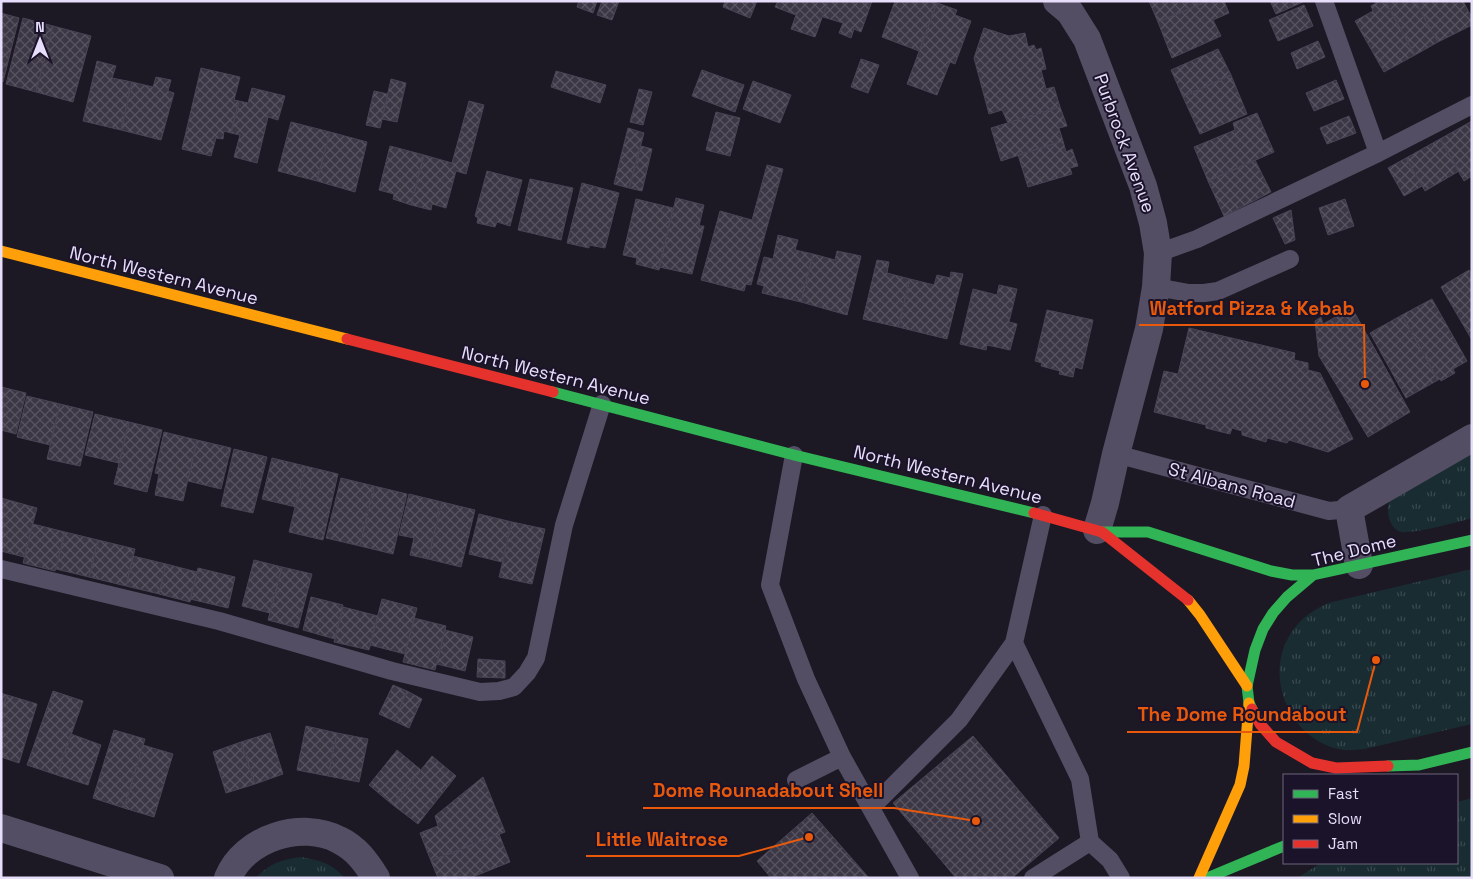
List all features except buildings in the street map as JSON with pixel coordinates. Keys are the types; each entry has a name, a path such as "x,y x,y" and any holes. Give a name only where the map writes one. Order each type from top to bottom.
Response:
{"main road":[{"name":"North Western Avenue","path":"1,251 602,404 794,455 1042,515 1100,531 1148,532 1271,571 1292,575 1313,575"},
{"name":"North Western Avenue","path":"1100,531 1185,597 1200,615 1247,686"},
{"name":"The Dome","path":"1472,540 1313,575 1287,597 1273,613 1263,629 1255,650 1247,686 1249,702 1260,724 1276,742 1312,763 1336,768 1418,765 1472,752"},
{"path":"1199,878 1240,785 1244,766 1249,702"},
{"path":"1404,774 1418,765"},
{"path":"1207,878 1283,846"}],"street":[{"name":"Purbrock Avenue","path":"1057,1 1070,12 1087,39 1143,186 1153,223 1158,253 1156,287 1149,329 1116,454 1100,531"},
{"name":"St Albans Road","path":"1349,509 1472,438"},
{"path":"1349,509 1359,565"},
{"path":"1,828 160,878"},
{"path":"228,878 231,870 251,848 265,840 293,832 322,833 340,840 363,857 376,878"}],"lane":[{"path":"1324,1 1378,153"},
{"path":"1158,253 1197,239 1378,153 1472,105"},
{"path":"1156,287 1204,293 1218,291 1290,259"},
{"path":"1,569 219,621 401,673 480,692 499,692 514,687 528,673 536,658 564,526 602,404"},
{"name":"St Albans Road","path":"1116,454 1329,511 1349,509"},
{"path":"794,455 770,585 806,679 842,757 910,878"},
{"path":"871,808 959,720 1014,644 1042,515"},
{"path":"1014,644 1080,779 1090,842 1110,860 1121,878"},
{"path":"796,780 842,757"},
{"path":"1033,878 1090,842"}],"green space":[{"path":"1472,451 1472,518 1407,532 1397,530 1391,524 1388,515 1389,502"},
{"path":"1472,569 1472,724 1365,749 1351,750 1325,745 1312,738 1302,728 1293,717 1280,683 1283,649 1290,634 1301,621 1315,610 1332,602"},
{"path":"1472,798 1472,878 1297,878 1319,864 1458,864 1458,802"},
{"path":"300,857 325,863 345,878 256,878 276,863"}],"traffic: fast":[{"path":"553,392 794,455 1034,513"},
{"path":"1102,532 1148,532 1271,571 1292,575 1313,575"},
{"path":"1252,709 1249,703 1247,686 1255,650 1263,629 1273,613 1287,597 1313,575 1472,540"},
{"path":"1388,766 1419,765 1472,752"},
{"path":"1207,878 1283,846"}],"traffic: slow":[{"path":"1,251 347,339"},
{"path":"1188,600 1247,686"},
{"path":"1199,878 1240,785 1244,766 1249,703"}],"traffic: jam":[{"path":"347,339 553,392"},
{"path":"1034,513 1102,532 1188,600"},
{"path":"1252,709 1260,724 1276,742 1312,763 1336,768 1388,766"}],"place":[{"name":"Watford Pizza & Kebab","path":"1365,384"},
{"name":"The Dome Roundabout","path":"1376,660"},
{"name":"Dome Rounadabout Shell","path":"976,821"},
{"name":"Little Waitrose","path":"809,837"}]}
